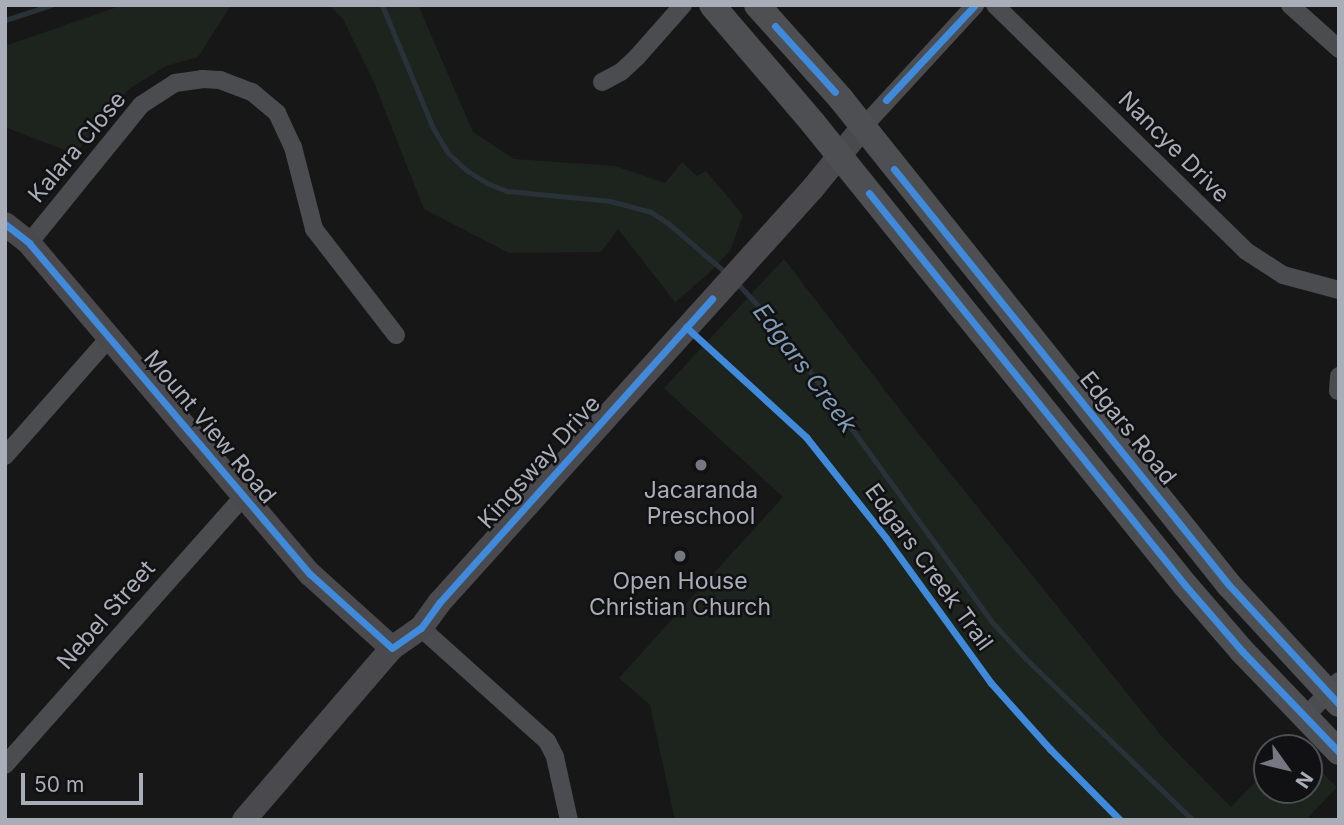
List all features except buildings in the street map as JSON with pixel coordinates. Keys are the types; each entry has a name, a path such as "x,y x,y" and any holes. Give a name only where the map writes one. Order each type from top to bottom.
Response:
{"main road":[{"path":"712,5 839,157 1158,552 1242,651 1339,752"},
{"name":"Edgars Road","path":"757,5 863,127 1229,585 1335,693"}],"street":[{"path":"601,82 621,72 637,57 683,5"},
{"name":"Kingsway Drive","path":"244,820 392,648 421,628 447,593 975,5"},
{"name":"Nancye Drive","path":"995,5 1246,251 1283,275 1339,290"},
{"path":"1290,5 1339,49"},
{"name":"Kalara Close","path":"29,243 141,105 175,83 202,79 220,80 252,92 277,113 293,147 314,229 396,335"},
{"name":"Mount View Road","path":"5,224 29,243 310,574 392,648"},
{"path":"5,456 110,338"},
{"path":"1338,391 1339,376"},
{"name":"Nebel Street","path":"5,765 243,497"},
{"path":"421,628 547,741 555,757 569,820"},
{"path":"1304,718 1335,693"}],"shaded area":[{"path":"123,5 231,5 198,57 166,66 129,89 75,154 5,127 5,46"},
{"path":"329,5 418,5 473,132 514,159 615,166 665,183 682,162 697,176 706,171 743,215 730,251 675,302 618,229 601,252 509,253 424,209 373,80 343,19"},
{"path":"784,259 914,428 1163,738 1231,807 1253,784 1253,804 1321,804 1306,820 675,820 650,705 619,678 783,497 664,388"},
{"path":"1323,774 1337,787 1323,802"}],"waterway":[{"name":"Edgars Creek","path":"5,20 51,5"},
{"name":"Edgars Creek","path":"382,5 433,128 448,153 466,170 507,191 610,201 651,212 668,223 727,274"},
{"name":"Edgars Creek","path":"737,283 777,326 991,621 1025,658 1193,820"}],"cycle path":[{"path":"886,100 975,5"},
{"path":"775,26 835,92"},
{"path":"894,169 1229,585 1339,704"},
{"path":"869,193 1185,585 1242,651 1339,752"},
{"path":"5,224 29,243 310,574 392,648 421,628 439,603 712,299"},
{"name":"Edgars Creek Trail","path":"686,327 806,437 886,538 991,683 1050,749 1120,820"}],"place":[{"name":"Jacaranda Preschool","path":"701,465"},
{"name":"Open House Christian Church","path":"680,556"}]}
